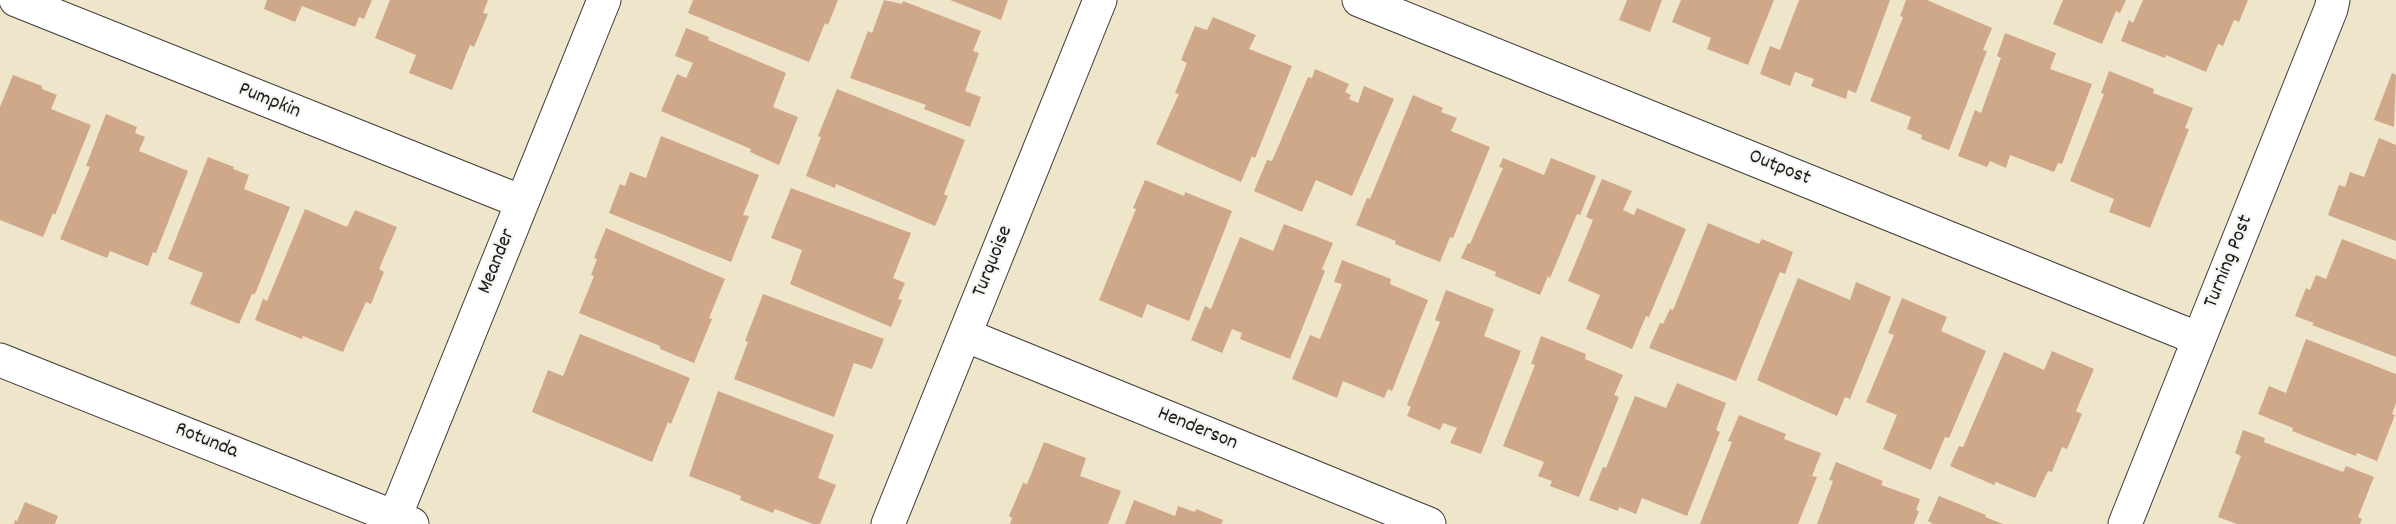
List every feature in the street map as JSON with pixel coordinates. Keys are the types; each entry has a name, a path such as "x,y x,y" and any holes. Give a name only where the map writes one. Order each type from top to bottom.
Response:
{"street":[{"name":"Pumpkin","path":"16,0 522,202"},
{"name":"Meander","path":"400,522 522,202 604,0"},
{"name":"Turquoise","path":"888,524 1100,0"},
{"name":"Outpost","path":"1359,0 2199,339"},
{"name":"Turning Post","path":"2125,524 2333,0"},
{"name":"Henderson","path":"965,335 1429,524"},
{"name":"Rotunda","path":"0,360 400,522"}],"building":[{"path":"267,0 372,0 364,19 359,17 355,27 302,6 295,22 264,9"},
{"path":"390,0 488,0 483,13 488,14 474,47 470,45 452,90 409,73 416,55 375,38"},
{"path":"693,0 838,0 828,25 825,23 809,62 688,13"},
{"path":"884,0 902,4 903,1 981,31 973,51 979,53 965,91 981,97 970,127 924,109 926,105 850,78 868,31 872,33"},
{"path":"950,0 1008,0 1001,20"},
{"path":"1627,0 1662,0 1650,32 1619,20"},
{"path":"1681,0 1774,0 1748,65 1707,49 1711,38 1672,22"},
{"path":"1799,0 1890,0 1856,93 1848,90 1846,99 1811,86 1814,79 1795,72 1790,86 1760,74 1770,46 1780,50"},
{"path":"1906,0 1927,0 1992,28 1983,50 1987,51 1949,150 1921,139 1922,135 1907,129 1911,117 1870,101 1903,17 1900,16"},
{"path":"2063,0 2126,0 2120,13 2116,11 2102,44 2053,24"},
{"path":"2143,0 2248,0 2239,22 2234,20 2223,46 2218,44 2206,72 2166,55 2165,58 2121,41 2129,20 2133,23"},
{"path":"1213,17 1256,35 1249,49 1292,66 1255,158 1252,156 1241,182 1156,144 1179,94 1175,93 1187,63 1181,60 1195,26 1207,30"},
{"path":"686,28 709,37 708,40 786,73 773,107 798,117 779,165 750,152 751,149 661,111 677,74 686,78 693,63 675,56"},
{"path":"2005,33 2056,53 2050,69 2092,84 2062,164 2058,163 2054,172 2010,155 2006,168 1990,161 1987,167 1958,156 1975,110 1981,113 2001,58 1997,56"},
{"path":"1315,69 1349,84 1345,92 1351,95 1349,99 1358,103 1364,86 1394,99 1352,196 1316,180 1302,212 1254,191 1267,160 1272,161 1308,77 1312,78"},
{"path":"2109,71 2154,89 2153,93 2193,108 2185,128 2189,129 2150,228 2109,212 2114,199 2070,181 2104,94 2101,93"},
{"path":"2392,73 2396,75 2394,127 2374,120"},
{"path":"13,75 42,86 42,89 57,95 51,109 91,125 55,215 53,213 43,237 0,220 0,107"},
{"path":"837,89 965,140 944,194 948,196 935,226 836,184 835,188 806,176 821,137 818,136"},
{"path":"1413,95 1443,108 1441,112 1457,118 1451,131 1490,147 1453,238 1450,237 1440,262 1356,225 1367,198 1370,199"},
{"path":"106,114 137,127 135,133 145,137 139,151 188,171 156,253 153,252 148,266 110,251 107,258 60,239 90,167 86,166"},
{"path":"661,136 759,175 743,215 749,216 731,262 609,213 620,184 625,186 630,172 646,178"},
{"path":"2379,138 2396,145 2396,241 2328,215 2339,185 2345,187 2350,172 2364,177"},
{"path":"208,157 249,175 244,189 290,207 255,294 252,294 239,324 190,304 203,273 168,259"},
{"path":"1503,158 1544,175 1551,158 1596,176 1580,215 1577,214 1550,278 1548,276 1540,295 1495,276 1496,272 1461,258 1468,243 1470,244 1503,168 1499,167"},
{"path":"1602,179 1632,191 1623,210 1634,215 1637,208 1686,229 1649,317 1646,316 1632,349 1586,329 1600,295 1568,281 1593,220 1586,217"},
{"path":"1145,180 1184,196 1185,192 1232,211 1189,321 1147,304 1142,318 1099,300 1136,209 1133,208"},
{"path":"791,188 911,233 893,278 905,283 898,299 902,300 891,327 790,284 802,250 771,238"},
{"path":"305,209 347,227 355,210 397,227 379,269 384,272 371,304 366,302 343,352 255,320 263,299 267,301"},
{"path":"1708,223 1759,244 1762,239 1793,252 1785,274 1780,272 1736,381 1649,348 1660,323 1663,324 1670,309 1673,310"},
{"path":"1284,224 1333,243 1322,269 1325,271 1290,359 1240,339 1242,333 1232,329 1222,353 1191,340 1205,306 1211,309 1240,237 1273,251"},
{"path":"606,228 725,279 694,363 660,349 660,346 579,313 594,276 591,275 597,259 594,258"},
{"path":"2342,239 2396,260 2396,357 2312,325 2314,323 2295,316 2306,288 2310,290 2316,275 2326,279"},
{"path":"1342,260 1391,279 1390,284 1428,300 1392,391 1388,389 1384,398 1343,381 1337,398 1292,379 1310,335 1320,339 1342,284 1334,282"},
{"path":"1798,278 1850,300 1856,282 1891,297 1850,399 1845,397 1837,416 1757,380"},
{"path":"1446,290 1494,309 1484,336 1521,351 1481,454 1450,443 1457,428 1443,423 1440,430 1407,416 1411,407 1407,405 1440,322 1435,320"},
{"path":"763,294 884,339 872,369 854,363 834,417 734,379 748,342 745,341"},
{"path":"1902,298 1947,317 1941,331 1986,351 1949,438 1945,437 1931,470 1883,449 1897,415 1866,402 1894,335 1888,333"},
{"path":"580,334 690,378 671,424 668,422 652,462 532,412 548,370 563,376"},
{"path":"1541,336 1586,354 1585,359 1623,375 1614,395 1619,397 1579,497 1550,486 1552,481 1538,476 1544,462 1503,446 1535,365 1531,364"},
{"path":"2306,339 2396,374 2396,403 2392,414 2395,415 2377,461 2357,453 2356,456 2292,431 2293,428 2258,414 2269,386 2286,393"},
{"path":"2052,351 2094,369 2076,411 2082,414 2067,449 2062,447 2052,472 2048,471 2035,498 1996,482 1994,485 1950,466 1959,446 1963,447 2004,352 2044,370"},
{"path":"1677,383 1726,403 1716,430 1720,432 1687,516 1642,498 1636,514 1619,507 1618,511 1589,500 1603,467 1606,468 1635,396 1666,408"},
{"path":"718,391 834,435 818,478 836,485 820,524 813,524 775,509 773,513 740,500 741,496 689,476"},
{"path":"1739,415 1786,434 1784,439 1821,453 1812,476 1817,477 1798,524 1700,524 1732,442 1728,441"},
{"path":"2243,430 2265,438 2264,442 2343,472 2346,466 2374,477 2358,517 2362,519 2360,524 2237,524 2218,517 2241,456 2235,453"},
{"path":"1044,442 1086,458 1080,476 1121,491 1108,524 1010,524 1012,518 1009,516 1023,483 1027,484"},
{"path":"1836,462 1883,481 1881,485 1920,499 1916,510 1919,511 1914,524 1817,524 1833,481 1829,480"},
{"path":"1939,496 2003,524 1933,524 1928,521"},
{"path":"1134,500 1175,516 1178,506 1195,512 1196,509 1223,520 1221,524 1125,524"},
{"path":"25,502 58,516 55,524 14,524"}]}
